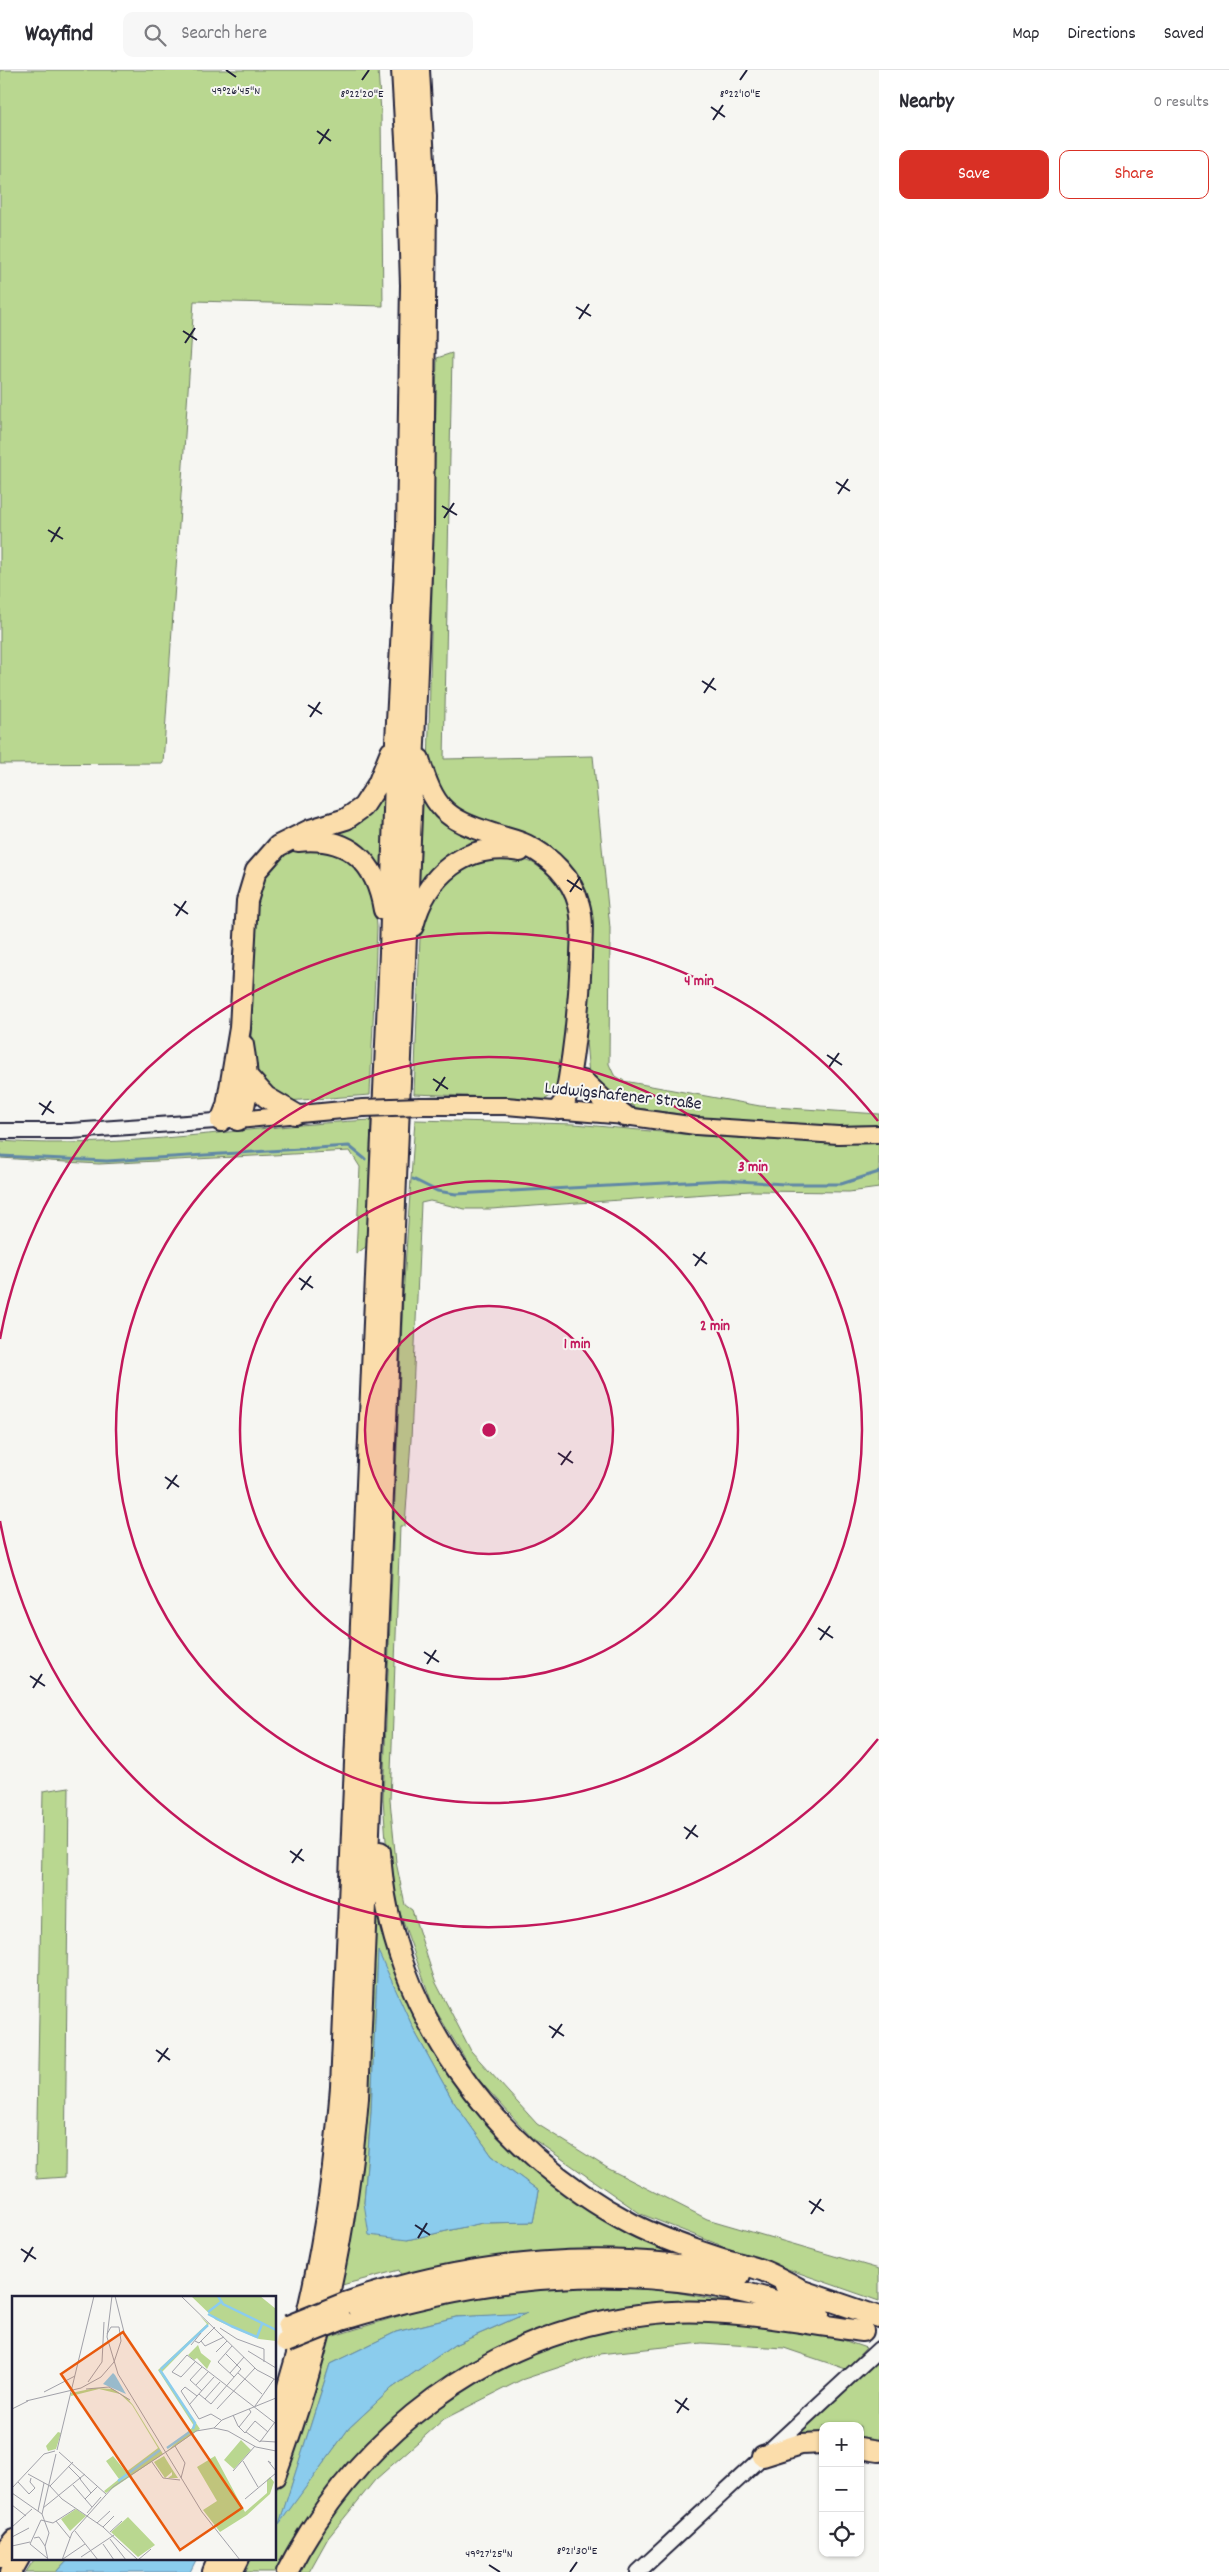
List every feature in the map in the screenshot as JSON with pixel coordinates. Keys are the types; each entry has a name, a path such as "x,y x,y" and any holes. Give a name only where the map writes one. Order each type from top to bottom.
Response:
{"highway":[{"path":"276,2473 318,2342 338,2259 349,2186 358,2098 374,1749 398,955 396,741 407,529 411,285 408,158 402,70"},
{"path":"276,2423 303,2334 321,2255 336,2155 398,955 415,748 423,525 426,198 419,70"},
{"path":"240,1028 246,1074 245,1110 229,1116 240,1028 247,901 250,885 263,861 278,846 310,830 346,819 363,807 378,784 396,741"},
{"path":"415,748 426,784 436,804 451,817 469,827 525,844 542,855 562,873 572,886 579,905 582,924 576,1039 565,1107 578,1103 584,1081 576,1039"},
{"path":"286,842 310,840 335,842 346,847 363,860 381,890 398,955"},
{"path":"398,955 418,906 433,882 452,864 478,851 502,848 542,855"},
{"path":"246,1074 266,1097 295,1114"},
{"path":"584,1081 602,1099 625,1116"},
{"path":"374,1749 381,1875 397,1947 429,2024 462,2077 500,2123 540,2162 580,2193 601,2206 666,2239 763,2271 798,2288 879,2317"},
{"path":"281,2337 434,2276 518,2264 550,2262 653,2263 734,2274 798,2288"},
{"path":"343,2311 459,2288 546,2278 616,2276 711,2286 772,2300 871,2334"},
{"path":"287,2572 316,2519 351,2474 389,2434 454,2383 487,2365 547,2338 610,2320 647,2314 675,2313 742,2314 871,2334"},
{"path":"763,2456 801,2444 819,2443"},
{"path":"864,2449 879,2451"},
{"path":"0,2557 12,2542"},
{"path":"11,2572 18,2560"},
{"path":"213,2572 219,2560"},
{"path":"232,2572 238,2560"}],"main road":[{"name":"Ludwigshafener Straße","path":"229,1116 421,1106 565,1107 696,1126 838,1134 879,1134"}],"street":[{"path":"0,1131 71,1131 229,1116"},
{"path":"638,2572 879,2349"}],"green space":[{"path":"0,70 378,70 381,112 383,306 194,301 163,763 0,764"},
{"path":"452,353 444,759 593,756 610,928 609,1064 614,1075 624,1081 760,1106 879,1114 879,1125 805,1126 715,1119 637,1108 601,1090 589,1075 584,1018 579,881 450,811 428,775 437,358"},
{"path":"420,782 488,844 417,901"},
{"path":"386,784 382,879 329,830"},
{"path":"307,845 338,849 374,888 377,927 370,1095 287,1101 268,1090 255,1069 251,1042 254,906 261,880 284,854"},
{"path":"514,856 533,863 550,875 565,895 575,926 562,1083 556,1092 546,1099 414,1094 421,911 430,892 468,859"},
{"path":"371,1120 367,1246 356,1254 360,1167 350,1151 99,1164 0,1158 0,1141 46,1143 139,1140"},
{"path":"415,1120 575,1124 704,1136 785,1141 879,1140 879,1188 849,1192 750,1191 491,1209 465,1209 430,1201 421,1203 411,1440 405,1526 400,1526 390,1800 396,1862 405,1905 412,1910 435,1981 471,2051 537,2124 609,2169 707,2219 879,2269 879,2301 725,2247 641,2214 532,2138 477,2078 433,2006 395,1899 387,1855 383,1799 403,1297"},
{"path":"69,1787 65,2177 36,2179 43,1791"},
{"path":"374,1899 382,1909 421,2019 466,2097 516,2148 707,2260 516,2256 401,2276 399,2270 342,2285 355,2203","holes":["378,1953 415,2032 453,2101 492,2156 539,2191 533,2222 482,2223 407,2240 364,2203 371,2113"]},
{"path":"546,2287 658,2289 724,2301 612,2312 540,2330 497,2347 410,2405 374,2436 305,2522 278,2572 246,2572 250,2560 276,2560 276,2491 327,2338 451,2300","holes":["525,2314 454,2345 392,2388 349,2428 280,2522 330,2364 396,2332 456,2317"]},
{"path":"698,2317 820,2332 866,2348 846,2369 784,2348 702,2343 599,2354 521,2380 444,2419 375,2480 328,2538 309,2572 294,2572 324,2518 417,2415 489,2373 558,2340 629,2322"},
{"path":"879,2358 879,2446 864,2444 864,2422 819,2422 819,2437 788,2441"},
{"path":"34,2560 67,2560 56,2572 26,2572"}],"water":[{"path":"378,1951 415,2032 453,2101 492,2156 539,2191 533,2222 482,2223 407,2240 369,2235 364,2203 371,2113"},
{"path":"527,2313 454,2345 392,2388 349,2428 279,2524 330,2364 396,2332 456,2317"},
{"path":"67,2560 196,2560 190,2572 56,2572"}],"waterway":[{"path":"0,1156 107,1161 349,1146 365,1159"},
{"path":"413,1179 437,1191 456,1194 724,1180 784,1184 841,1184 879,1172"}]}
